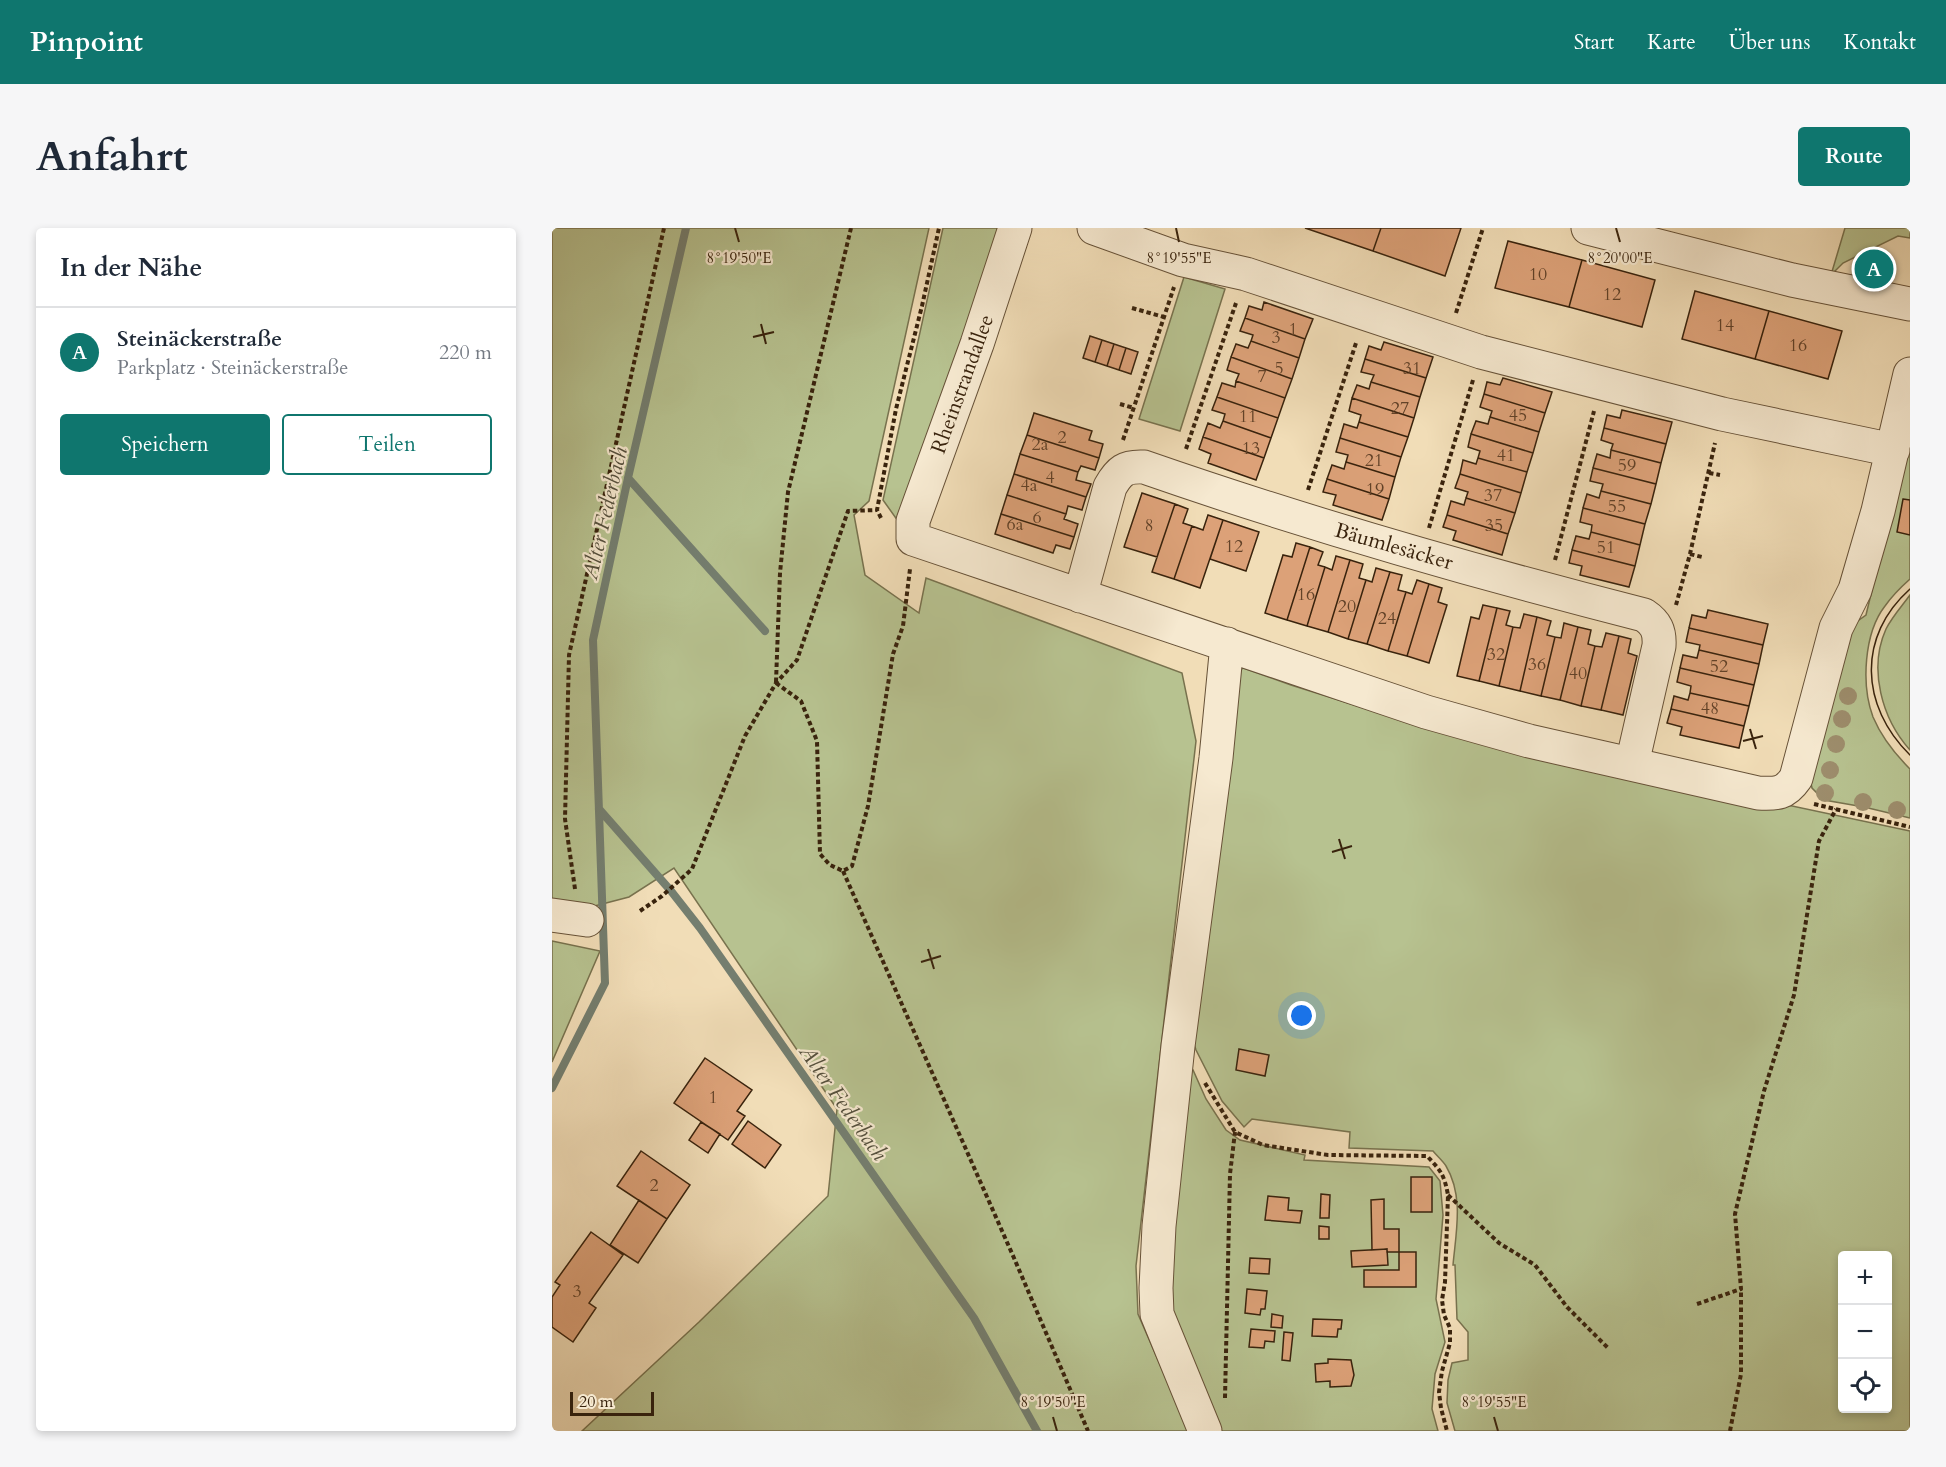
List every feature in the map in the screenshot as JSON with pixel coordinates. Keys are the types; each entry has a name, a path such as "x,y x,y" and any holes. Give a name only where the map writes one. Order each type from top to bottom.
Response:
{"street":[{"name":"Rheinstrandallee","path":"913,539 913,521 977,344 1015,228"},
{"path":"1094,228 1183,260 1246,274 1481,352 1722,414 1893,450"},
{"path":"1588,228 1792,280 1910,304"},
{"path":"913,539 1426,712 1529,741 1758,793 1774,794 1789,789 1801,766 1836,628 1855,590 1878,511 1910,374"},
{"name":"Bäumlesäcker","path":"1124,470 1132,466 1144,467 1299,519 1547,590 1644,615 1652,620 1657,628"},
{"path":"1080,596 1110,487 1124,470"},
{"path":"1632,764 1659,646 1660,636 1657,628"},
{"path":"1215,1419 1157,1314 1159,1226 1178,1046 1216,758 1227,644"}],"path":[{"path":"573,918 566,819 568,655 663,228"},
{"path":"776,683 780,573 788,492 851,228"},
{"path":"640,911 662,896 692,869 745,736 776,683 797,660 848,511 877,510 896,409 939,228"},
{"path":"1447,342 1483,228"},
{"path":"1124,470 1121,447 1183,260"},
{"path":"1176,478 1246,274"},
{"path":"1132,308 1164,317"},
{"path":"1299,519 1365,315"},
{"path":"1421,554 1481,352"},
{"path":"1547,590 1602,384"},
{"path":"1120,404 1134,408"},
{"path":"1657,628 1674,612 1690,554 1722,414"},
{"path":"1709,473 1720,475"},
{"path":"843,871 852,866 868,806 894,654 903,626 913,539"},
{"path":"1690,554 1702,557"},
{"path":"776,683 801,700 817,741 820,854 830,865 843,871 1088,1431"},
{"path":"1789,789 1804,802 1910,826"},
{"path":"1731,1431 1741,1374 1741,1289 1735,1214 1764,1091 1794,995 1818,842 1836,809"},
{"path":"1178,1046 1191,1051 1206,1085 1235,1132 1263,1145 1328,1155 1427,1156 1438,1166 1442,1172 1448,1195 1442,1300 1444,1315 1450,1328 1450,1343 1439,1392 1447,1431"},
{"path":"1215,1419 1230,1174 1235,1132"},
{"path":"1448,1195 1499,1244 1535,1265 1567,1307 1608,1348"},
{"path":"1697,1304 1741,1289"}],"green space":[{"path":"552,228 929,228 869,501 854,515 865,575 919,613 926,578 1182,673 1196,741 1136,1266 1138,1314 1189,1431 582,1431 699,1322 828,1196 837,1109 674,868 629,897 587,908 552,904"},
{"path":"943,228 1001,228 903,528 883,500"},
{"path":"1845,228 1910,228 1910,238 1898,236 1843,263 1831,275"},
{"path":"1184,277 1225,289 1180,431 1139,419"},
{"path":"1910,432 1910,579 1900,588 1878,617 1869,645 1866,675 1869,704 1876,724 1910,769 1910,818 1824,800 1812,788 1808,771 1842,632 1866,615"},
{"path":"1910,595 1910,750 1900,738 1885,709 1878,677 1878,660 1886,629"},
{"path":"1243,668 1437,731 1910,831 1910,1431 1455,1431 1447,1403 1448,1380 1452,1363 1468,1360 1468,1332 1457,1319 1455,1265 1453,1265 1457,1202 1452,1178 1446,1166 1433,1151 1349,1148 1350,1132 1252,1119 1244,1127 1222,1101 1196,1050 1189,1028 1236,674"},
{"path":"552,941 600,951 552,1062"},
{"path":"1184,1060 1193,1070 1206,1099 1226,1130 1240,1140 1305,1155 1304,1160 1429,1167 1440,1181 1443,1215 1436,1299 1445,1342 1435,1374 1432,1409 1438,1431 1217,1431 1165,1315"}],"building":[{"path":"1305,228 1381,228 1373,251"},
{"path":"1381,228 1461,228 1445,276 1373,251"},
{"path":"1508,241 1582,260 1569,307 1495,288"},
{"path":"1582,260 1655,280 1642,327 1569,307"},
{"path":"1695,291 1769,311 1755,359 1682,339"},
{"path":"1264,302 1313,319 1305,339 1245,318 1249,306 1262,310"},
{"path":"1769,311 1842,331 1828,379 1755,359"},
{"path":"1245,318 1305,339 1299,358 1251,341 1253,335 1240,331"},
{"path":"1090,336 1102,340 1095,362 1083,358"},
{"path":"1102,340 1114,344 1107,366 1095,362"},
{"path":"1251,341 1299,358 1292,379 1231,357 1236,344 1248,348"},
{"path":"1384,342 1433,357 1426,378 1365,359 1369,346 1381,350"},
{"path":"1114,344 1126,348 1119,370 1107,366"},
{"path":"1126,348 1138,352 1131,374 1119,370"},
{"path":"1231,357 1292,379 1285,398 1236,381 1239,374 1227,370"},
{"path":"1365,359 1426,378 1420,397 1371,382 1374,375 1361,372"},
{"path":"1503,378 1552,392 1545,413 1484,394 1487,382 1500,385"},
{"path":"1236,381 1285,398 1278,418 1217,397 1222,383 1235,387"},
{"path":"1371,382 1420,397 1414,418 1352,398 1357,385 1369,389"},
{"path":"1484,394 1545,413 1539,432 1490,417 1492,411 1480,407"},
{"path":"1217,397 1278,418 1271,438 1223,421 1225,414 1212,410"},
{"path":"1352,398 1414,418 1408,437 1359,422 1361,415 1349,411"},
{"path":"1622,410 1672,422 1666,444 1604,428 1607,415 1620,418"},
{"path":"1034,413 1092,431 1089,440 1103,444 1099,458 1027,435"},
{"path":"1490,417 1539,432 1533,453 1471,434 1476,421 1488,424"},
{"path":"1223,421 1271,438 1264,458 1203,437 1208,423 1220,428"},
{"path":"1359,422 1408,437 1401,457 1340,438 1344,424 1357,428"},
{"path":"1604,428 1666,444 1661,463 1611,450 1613,444 1601,440"},
{"path":"1471,434 1533,453 1527,472 1478,458 1480,451 1468,447"},
{"path":"1027,435 1099,458 1095,470 1081,466 1078,472 1020,454"},
{"path":"1203,437 1264,458 1256,480 1208,463 1211,454 1199,449"},
{"path":"1340,438 1401,457 1395,477 1346,462 1348,455 1336,452"},
{"path":"1611,450 1661,463 1656,484 1593,468 1597,454 1610,458"},
{"path":"1020,454 1078,472 1076,480 1091,484 1086,497 1014,474"},
{"path":"1478,458 1527,472 1521,493 1460,474 1463,460 1476,464"},
{"path":"1346,462 1395,477 1389,499 1327,479 1332,465 1344,469"},
{"path":"1593,468 1656,484 1651,504 1601,491 1603,484 1590,481"},
{"path":"1014,474 1086,497 1082,510 1068,506 1066,514 1007,495"},
{"path":"1460,474 1521,493 1515,513 1466,498 1468,492 1455,488"},
{"path":"1327,479 1389,499 1382,520 1333,505 1336,495 1323,492"},
{"path":"1601,491 1651,504 1645,524 1583,508 1587,494 1599,498"},
{"path":"1142,493 1175,504 1157,557 1124,547"},
{"path":"1007,495 1066,514 1064,519 1078,524 1074,537 1001,514"},
{"path":"1466,498 1515,513 1508,534 1447,515 1451,501 1464,505"},
{"path":"1903,499 1910,500 1910,535 1897,532"},
{"path":"1175,504 1188,509 1183,523 1192,526 1174,579 1152,572"},
{"path":"1583,508 1645,524 1640,545 1591,532 1592,525 1580,522"},
{"path":"1001,514 1074,537 1070,549 1056,545 1053,553 995,534"},
{"path":"1208,515 1223,520 1200,588 1174,579 1192,526 1203,530"},
{"path":"1447,515 1508,534 1502,555 1453,540 1456,531 1443,527"},
{"path":"1223,520 1259,532 1246,571 1210,559"},
{"path":"1591,532 1640,545 1635,566 1572,550 1576,536 1589,539"},
{"path":"1296,543 1310,547 1287,620 1265,613 1283,555 1292,557"},
{"path":"1310,547 1323,552 1318,565 1325,567 1307,626 1287,620"},
{"path":"1572,550 1635,566 1629,587 1580,575 1582,566 1569,563"},
{"path":"1336,556 1350,560 1328,632 1307,626 1325,567 1332,570"},
{"path":"1350,560 1363,564 1359,578 1366,580 1348,639 1328,632"},
{"path":"1376,568 1390,572 1367,644 1348,639 1366,580 1372,582"},
{"path":"1390,572 1402,575 1398,590 1406,592 1388,651 1367,644"},
{"path":"1417,580 1429,584 1407,656 1388,651 1406,592 1412,594"},
{"path":"1429,584 1442,588 1438,602 1447,605 1429,663 1407,656"},
{"path":"1483,605 1497,608 1479,681 1457,676 1471,617 1479,619"},
{"path":"1497,608 1510,611 1506,625 1513,627 1499,686 1479,681"},
{"path":"1708,610 1768,624 1763,645 1689,628 1692,615 1706,618"},
{"path":"1524,614 1537,617 1520,691 1499,686 1513,627 1520,628"},
{"path":"1537,617 1551,621 1547,635 1555,637 1541,696 1520,691"},
{"path":"1564,623 1578,627 1560,700 1541,696 1555,637 1561,638"},
{"path":"1578,627 1591,630 1588,644 1595,646 1581,706 1560,700"},
{"path":"1689,628 1763,645 1759,664 1699,650 1700,645 1686,642"},
{"path":"1606,633 1619,636 1601,710 1581,706 1595,646 1602,647"},
{"path":"1619,636 1631,639 1628,653 1637,656 1623,715 1601,710"},
{"path":"1699,650 1759,664 1754,685 1680,668 1683,655 1697,658"},
{"path":"1680,668 1754,685 1749,706 1690,693 1691,686 1677,682"},
{"path":"1690,693 1749,706 1744,726 1671,709 1674,696 1688,700"},
{"path":"1671,709 1744,726 1739,748 1680,735 1682,727 1667,723"},
{"path":"1239,1049 1269,1055 1265,1076 1236,1070"},
{"path":"705,1058 752,1090 737,1111 745,1116 728,1140 674,1103"},
{"path":"748,1121 781,1145 765,1168 732,1144"},
{"path":"701,1122 720,1134 708,1153 689,1140"},
{"path":"641,1151 690,1185 667,1219 617,1186"},
{"path":"1411,1177 1432,1177 1432,1212 1411,1212"},
{"path":"1321,1194 1330,1195 1329,1218 1320,1218"},
{"path":"1268,1196 1289,1198 1288,1210 1302,1211 1300,1223 1265,1220"},
{"path":"1384,1199 1384,1229 1399,1229 1399,1252 1387,1252 1387,1249 1372,1250 1371,1200"},
{"path":"639,1200 667,1219 638,1263 610,1245"},
{"path":"1319,1226 1329,1227 1329,1239 1319,1239"},
{"path":"591,1232 623,1255 589,1303 596,1308 573,1342 552,1327 552,1297 560,1285 555,1282"},
{"path":"1387,1249 1388,1265 1352,1267 1351,1251"},
{"path":"1399,1252 1416,1252 1416,1287 1364,1287 1364,1270 1399,1270"},
{"path":"1250,1258 1270,1259 1269,1274 1249,1273"},
{"path":"1247,1289 1267,1291 1265,1309 1261,1309 1260,1315 1245,1313"},
{"path":"1272,1314 1283,1316 1282,1328 1271,1327"},
{"path":"1313,1319 1342,1320 1337,1337 1312,1336"},
{"path":"1251,1329 1275,1331 1274,1342 1265,1341 1264,1348 1249,1347"},
{"path":"1284,1332 1293,1333 1290,1361 1282,1360"},
{"path":"1328,1359 1351,1360 1354,1375 1351,1386 1330,1387 1330,1381 1316,1382 1315,1364 1328,1363"}],"waterway":[{"name":"Alter Federbach","path":"552,1088 605,983 593,640 686,228"},
{"path":"628,478 765,631"},
{"name":"Alter Federbach","path":"599,809 671,891 700,928 974,1318 1037,1431"}],"tram line":[{"path":"1910,589 1893,608 1881,628 1874,649 1871,671 1874,693 1881,715 1893,736 1910,755"}],"place":[{"name":"Steinäckerstraße","path":"1874,269"}]}
